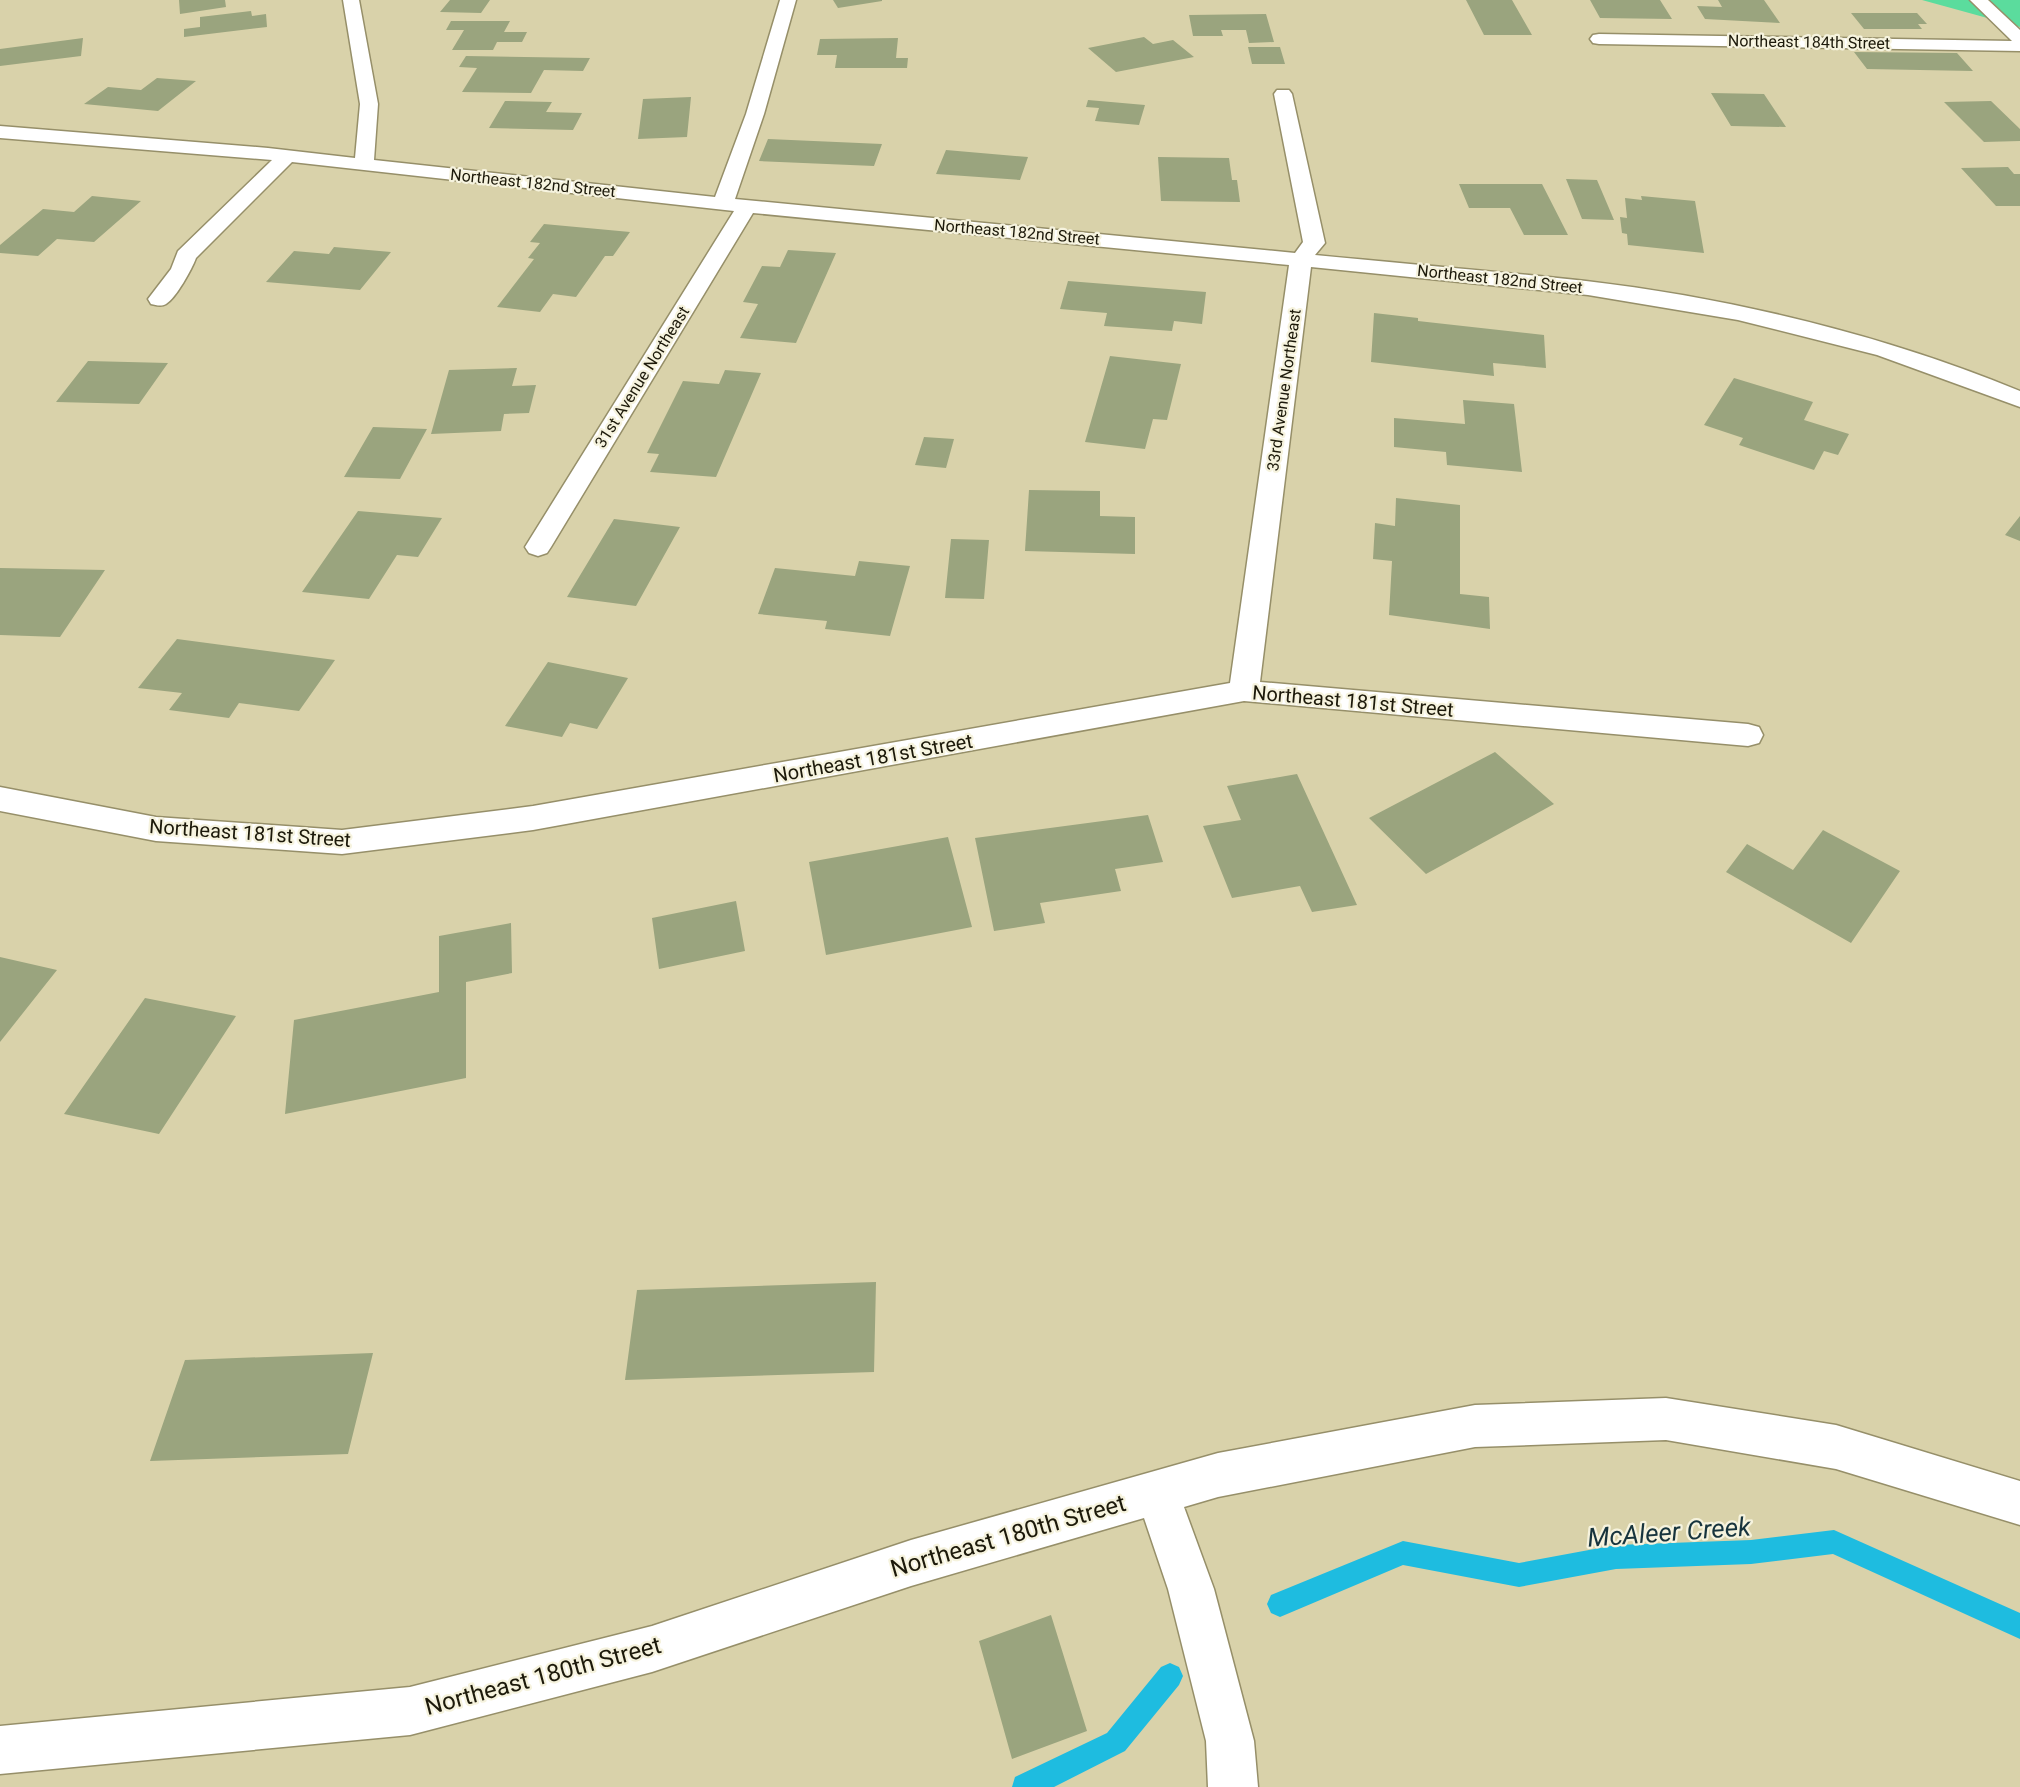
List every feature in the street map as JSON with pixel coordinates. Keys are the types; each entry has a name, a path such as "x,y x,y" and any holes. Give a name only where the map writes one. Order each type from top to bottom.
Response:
{"street":[{"path":"351,0 369,104 364,165"},
{"path":"723,204 755,114 788,0"},
{"path":"1978,0 2020,39"},
{"name":"Northeast 184th Street","path":"1599,39 2020,46"},
{"name":"33rd Avenue Northeast","path":"1244,691 1302,259 1314,243 1283,94"},
{"name":"Northeast 182nd Street","path":"0,132 287,156 723,204 1588,288 1739,314 1885,350 2020,400"},
{"path":"159,299 181,270 186,256 287,156"},
{"name":"31st Avenue Northeast","path":"538,547 747,206"},
{"name":"Northeast 181st Street","path":"0,799 156,829 342,842 545,816 1244,691 1748,735"},
{"name":"Northeast 180th Street","path":"0,1750 410,1711 652,1649 911,1563 1218,1475 1475,1426 1666,1419 1836,1447 2020,1503"},
{"path":"1157,1492 1191,1588 1230,1741 1233,1787"}],"green space":[{"path":"1922,0 2020,0 2020,27"}],"building":[{"path":"179,0 225,0 226,7 180,14"},
{"path":"450,0 490,0 481,13 440,12"},
{"path":"833,0 882,0 882,1 838,8"},
{"path":"1466,0 1512,0 1532,35 1484,35"},
{"path":"1590,0 1660,0 1672,19 1600,18"},
{"path":"1718,0 1764,0 1780,23 1705,19 1697,6 1722,7"},
{"path":"251,11 252,16 266,14 267,27 184,37 184,29 200,27 200,17"},
{"path":"1851,13 1917,13 1927,24 1918,24 1922,29 1864,29"},
{"path":"1266,14 1274,42 1249,43 1246,30 1221,30 1223,36 1193,36 1189,15"},
{"path":"451,21 510,21 504,32 527,32 522,42 497,42 493,50 452,50 464,30 446,30"},
{"path":"1144,37 1153,44 1173,40 1194,57 1116,72 1088,48"},
{"path":"83,38 81,56 0,66 0,49"},
{"path":"898,38 896,58 908,58 907,68 835,68 837,55 817,55 820,39"},
{"path":"1248,47 1280,47 1285,64 1252,64"},
{"path":"1854,52 1957,53 1973,71 1867,69"},
{"path":"466,56 590,58 583,71 544,70 531,93 462,92 477,68 459,67"},
{"path":"157,78 196,81 158,111 84,104 108,87 141,90"},
{"path":"1711,93 1764,94 1786,127 1731,126"},
{"path":"691,97 687,137 638,139 643,99"},
{"path":"1088,100 1145,105 1139,125 1095,121 1099,108 1086,107"},
{"path":"505,101 552,102 546,112 582,113 573,130 489,128"},
{"path":"1991,101 2020,129 2020,141 1984,142 1944,102"},
{"path":"768,139 882,144 874,166 759,161"},
{"path":"946,150 1028,157 1020,180 936,174"},
{"path":"1158,157 1229,158 1232,180 1237,180 1240,202 1161,201"},
{"path":"2008,167 2014,174 2020,174 2020,206 1996,206 1961,168"},
{"path":"1566,179 1597,180 1614,220 1582,219"},
{"path":"1459,184 1542,184 1568,235 1524,235 1510,208 1469,208"},
{"path":"92,196 141,201 94,242 57,239 38,256 0,253 0,245 43,209 74,212"},
{"path":"1641,196 1695,201 1704,253 1628,245 1627,234 1622,233 1620,217 1627,218 1625,198 1642,200"},
{"path":"544,224 630,232 613,256 605,256 576,297 553,294 540,312 497,307 534,259 528,258 540,243 530,242"},
{"path":"334,247 391,252 360,290 266,282 294,251 329,254"},
{"path":"788,250 836,253 796,343 740,338 758,304 743,302 762,266 780,267"},
{"path":"1068,281 1206,292 1202,324 1174,321 1172,331 1104,326 1107,313 1060,309"},
{"path":"1374,313 1418,318 1418,321 1544,335 1546,368 1493,363 1494,376 1371,362"},
{"path":"1110,356 1181,364 1167,420 1153,419 1145,449 1085,442"},
{"path":"88,361 168,363 139,404 56,402"},
{"path":"517,368 512,386 536,385 529,413 504,414 501,431 431,434 449,370"},
{"path":"725,370 761,373 716,477 650,472 659,454 647,453 683,381 719,384"},
{"path":"1734,378 1813,402 1804,420 1849,434 1838,455 1824,451 1814,470 1739,445 1743,438 1704,425"},
{"path":"1463,400 1514,404 1522,472 1447,465 1446,452 1394,447 1394,418 1465,424"},
{"path":"373,427 427,429 400,479 344,477"},
{"path":"924,437 954,439 946,468 915,465"},
{"path":"1029,490 1100,491 1100,516 1135,517 1135,554 1025,551"},
{"path":"1396,498 1460,505 1460,594 1489,597 1490,629 1389,615 1392,561 1373,559 1375,523 1395,526"},
{"path":"358,511 442,518 418,557 397,555 369,599 302,592"},
{"path":"2020,516 2020,541 2005,535"},
{"path":"614,519 680,527 636,606 567,597"},
{"path":"951,539 989,540 984,599 945,598"},
{"path":"859,561 910,566 890,636 825,629 827,621 758,614 775,568 855,576"},
{"path":"0,568 105,570 60,637 0,635"},
{"path":"177,639 335,660 299,711 239,703 229,718 169,710 182,693 138,688"},
{"path":"548,662 628,678 597,729 570,723 562,737 505,726"},
{"path":"1495,752 1554,804 1426,874 1369,818"},
{"path":"1297,774 1357,905 1312,912 1300,886 1232,898 1203,826 1241,820 1227,786"},
{"path":"1148,815 1163,862 1115,869 1121,891 1040,903 1045,923 994,931 975,838"},
{"path":"1823,830 1900,871 1851,943 1726,872 1747,844 1793,870"},
{"path":"948,837 972,927 826,955 809,862"},
{"path":"736,901 745,951 659,969 652,918"},
{"path":"511,923 512,973 466,982 466,1078 285,1114 294,1020 439,992 439,936"},
{"path":"0,957 57,970 0,1042"},
{"path":"145,998 236,1016 159,1134 64,1114"},
{"path":"876,1282 874,1372 625,1380 637,1290"},
{"path":"373,1353 348,1454 150,1461 185,1360"},
{"path":"1051,1615 1087,1731 1012,1759 979,1641"}],"waterway":[{"name":"McAleer Creek","path":"1280,1604 1403,1553 1519,1575 1616,1557 1751,1552 1834,1542 2020,1626"},
{"name":"McAleer Creek","path":"1025,1787 1116,1742 1170,1676"}]}
